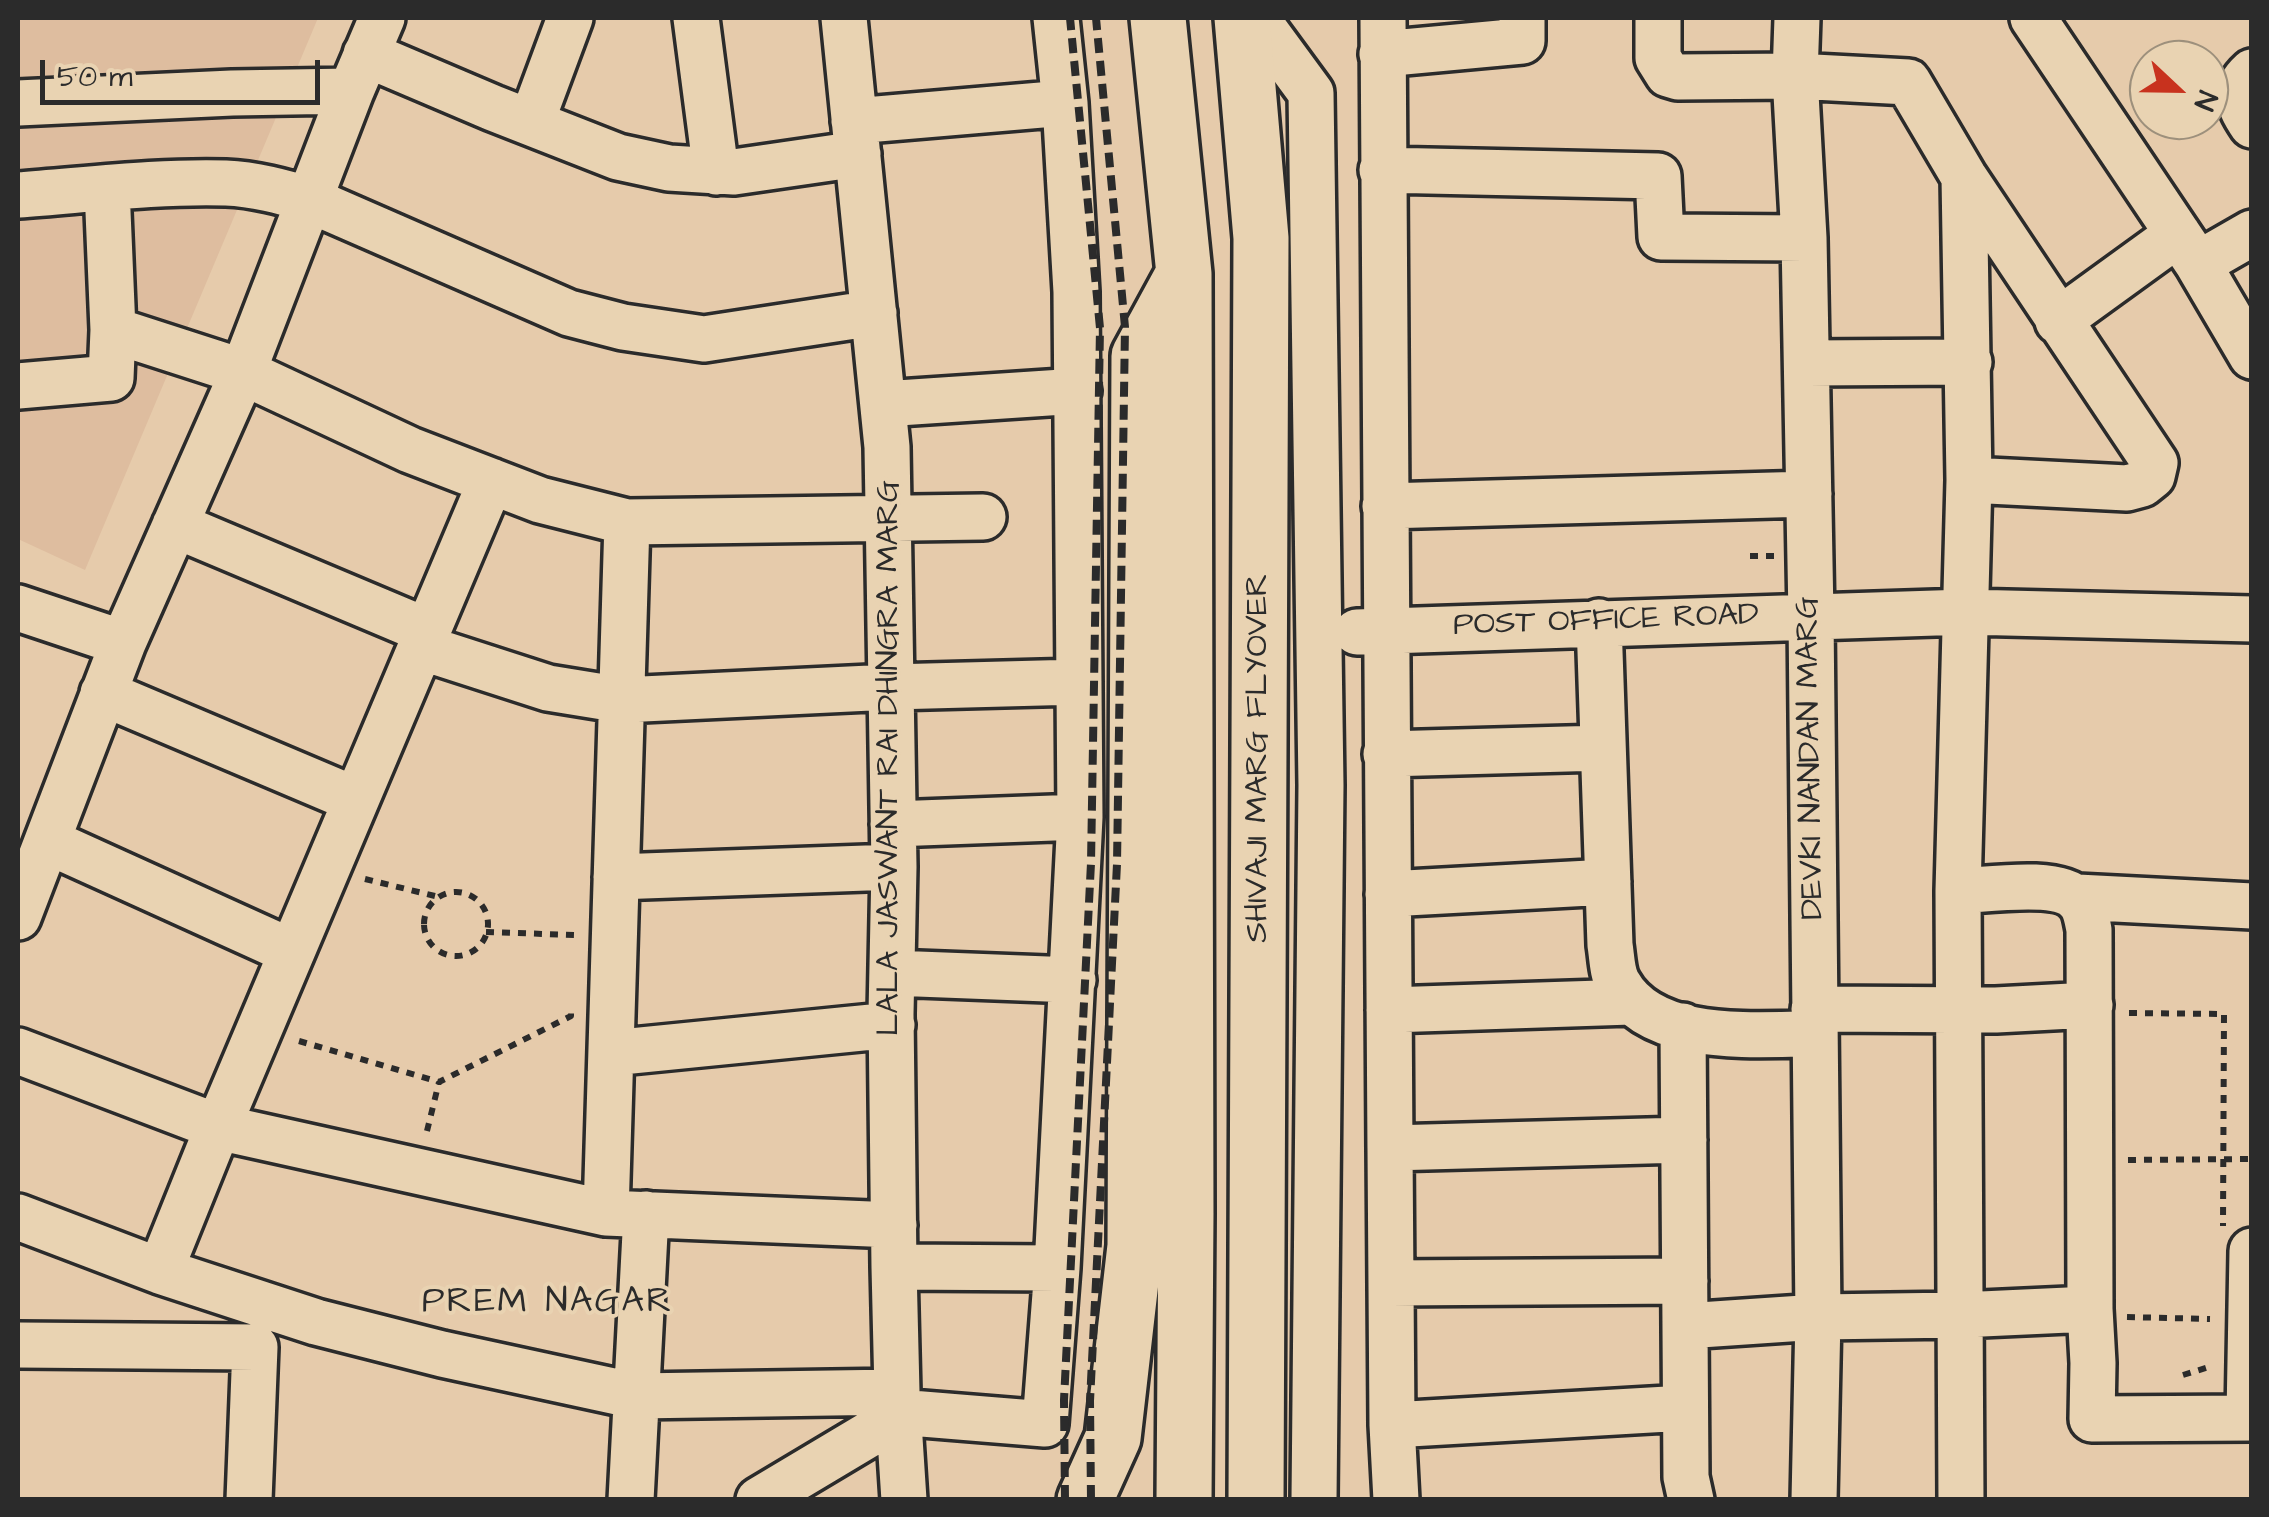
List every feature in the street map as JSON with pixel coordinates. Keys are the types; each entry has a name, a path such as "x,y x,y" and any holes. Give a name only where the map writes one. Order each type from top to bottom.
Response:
{"main road":[{"path":"1158,18 1184,274 1184,1500"},
{"name":"SHIVAJI MARG FLYOVER","path":"1242,18 1261,238 1256,1500"},
{"path":"1086,1500 1112,1438 1135,1246 1138,356 1184,274"}],"street":[{"path":"531,124 570,18"},
{"path":"696,18 716,172"},
{"name":"LALA JASWANT RAI DHINGRA MARG","path":"844,18 887,447 894,846 894,1246 904,1500"},
{"path":"18,1218 160,1271 316,1322 636,1396 898,1407 1045,1424 1080,817 1076,292 1056,18"},
{"path":"1256,18 1311,94 1321,785 1314,1500"},
{"path":"1311,94 1382,54 1522,40 1522,18"},
{"path":"1658,18 1658,58 1668,74 1908,82 1964,176 2155,463 2152,476 2128,488 1970,480"},
{"name":"DEVKI NANDAN MARG","path":"1797,18 1795,76 1804,238 1810,494 1818,1316 1814,1500"},
{"path":"2033,18 2188,249 2252,356"},
{"path":"18,916 122,643 243,372 366,54"},
{"path":"18,103 232,93 366,54 618,157 669,168 734,172 856,138 1065,103"},
{"path":"1382,54 1392,1425 1396,1500"},
{"path":"2252,72 2242,81 2238,96 2252,125"},
{"path":"1382,170 1658,176 1661,237 1804,238"},
{"path":"1961,1500 1958,891 1970,480 1964,176"},
{"path":"18,196 229,183 274,189 310,200 569,313 623,327 704,339 874,313"},
{"path":"18,386 111,378 113,330 107,188"},
{"path":"2058,320 2188,249 2252,233"},
{"path":"113,330 243,372 410,450 540,500 627,522 983,517"},
{"path":"1806,364 1969,362"},
{"path":"883,404 1078,391"},
{"path":"160,1271 492,481"},
{"path":"1385,506 1810,494"},
{"path":"627,522 610,1053 626,1214 636,1396 631,1500"},
{"path":"175,525 424,639 548,688 622,700 1079,682"},
{"path":"18,608 122,643"},
{"name":"POST OFFICE ROAD","path":"1320,635 1386,629 1966,612 2252,619"},
{"path":"1599,622 1610,945 1616,980 1631,1002 1654,1017 1716,1034 1814,1021 1959,1010 2106,1009"},
{"path":"103,693 356,800"},
{"path":"1386,754 1603,748"},
{"path":"616,877 894,846 1080,817"},
{"path":"47,841 292,952"},
{"path":"1388,894 1608,882"},
{"path":"1958,891 2052,887 2077,897 2252,906"},
{"path":"2077,897 2086,912 2106,1009 2105,1313 2092,1363 2092,1419 2250,1417 2237,1246"},
{"path":"892,973 1073,980"},
{"path":"1389,1010 1631,1002"},
{"path":"610,1053 892,1025"},
{"path":"1683,1026 1686,1477 1690,1500"},
{"path":"18,1052 218,1128 416,1171 626,1214 1057,1268"},
{"path":"1390,1148 1684,1140"},
{"path":"1391,1283 1685,1281"},
{"path":"1685,1326 1818,1316 2105,1313"},
{"path":"18,1345 255,1348 249,1500"},
{"path":"758,1500 898,1407"},
{"path":"1392,1425 1685,1408"}],"path":[{"path":"1751,540 1751,572"},
{"path":"364,879 439,897"},
{"path":"460,892 478,902 488,921 476,949 457,957 447,956 425,934 425,914 439,897 460,892"},
{"path":"486,932 576,935 575,951"},
{"path":"282,1036 439,1082 571,1016 572,1000"},
{"path":"2106,1009 2224,1014 2222,1160 2237,1246"},
{"path":"416,1171 439,1082"},
{"path":"2126,1160 2252,1160"},
{"path":"2105,1313 2223,1320"},
{"path":"2177,1376 2216,1364"}],"shaded area":[{"path":"18,18 318,18 85,570 18,539"}],"railway":[{"path":"1065,1500 1064,1400 1091,863 1100,328 1070,18"},
{"path":"1091,1500 1090,1401 1117,864 1125,327 1096,18"}],"district":[{"name":"PREM NAGAR","path":"548,1304"}]}
